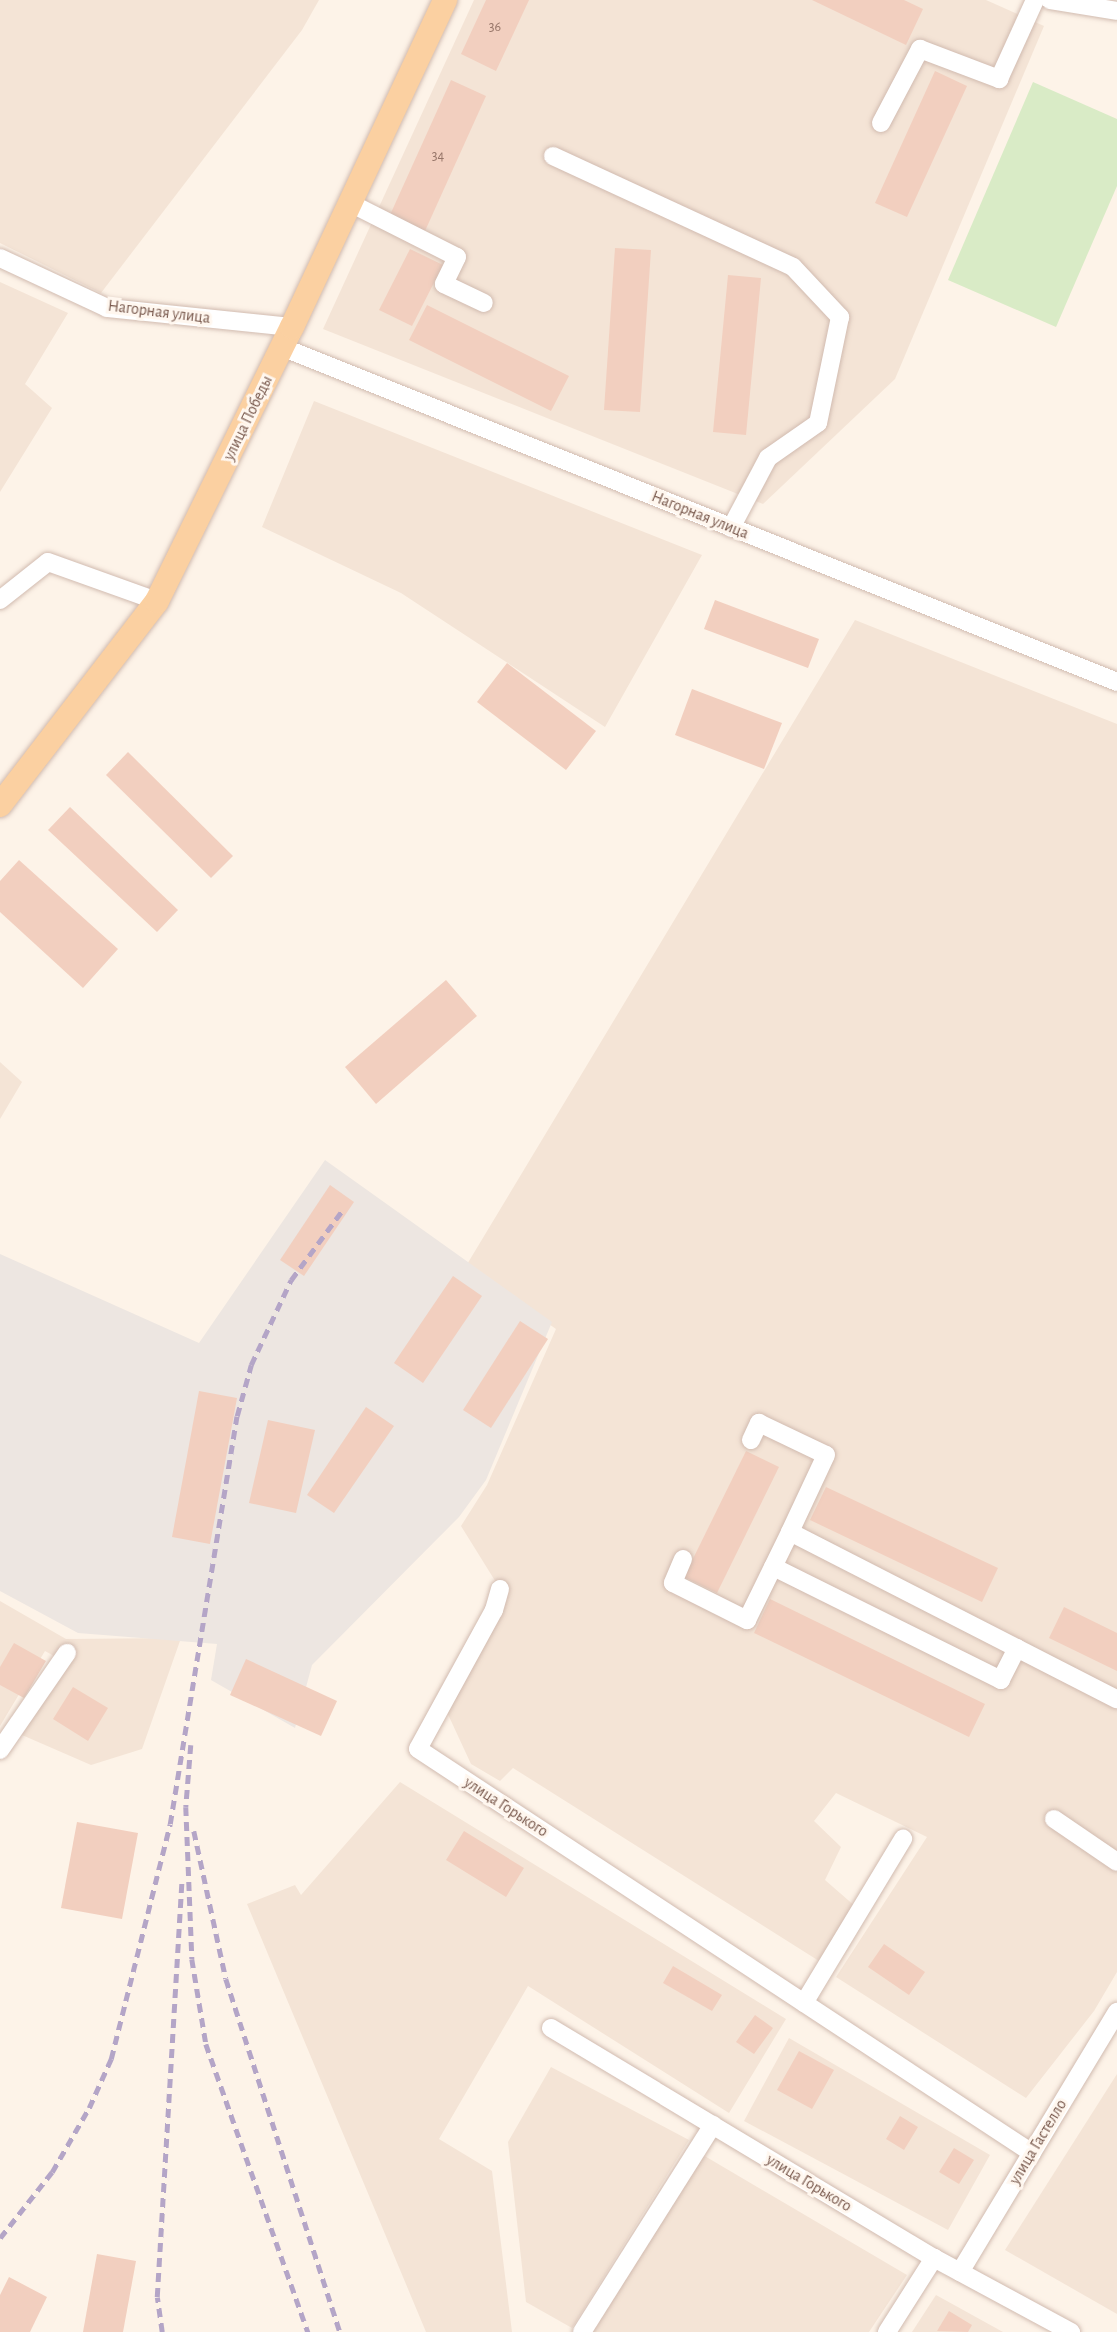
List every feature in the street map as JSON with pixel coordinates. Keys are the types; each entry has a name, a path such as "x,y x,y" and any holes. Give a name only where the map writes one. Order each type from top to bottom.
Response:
{"main road":[{"name":"улица Победы","path":"0,805 157,601 287,337 444,0"}],"street":[{"path":"881,123 920,49 999,79 1035,0"},
{"path":"1050,0 1117,11"},
{"path":"553,156 793,267 840,317 818,423 768,458 731,528"},
{"path":"348,202 457,257 444,285 484,303"},
{"name":"Нагорная улица","path":"0,258 107,308 287,337 731,528 1117,682"},
{"path":"0,600 48,562 157,601"},
{"path":"683,1559 673,1583 747,1620 826,1455 759,1423 751,1440"},
{"path":"790,1532 1117,1699"},
{"path":"773,1567 1001,1680 1017,1648"},
{"name":"улица Горького","path":"500,1589 494,1610 418,1749 1032,2153"},
{"path":"0,1750 67,1653"},
{"path":"1054,1819 1117,1862"},
{"path":"804,2003 903,1839"},
{"name":"улица Гастелло","path":"960,2272 1117,2012"},
{"name":"улица Горького","path":"551,2028 934,2258 1071,2332"},
{"path":"582,2332 713,2125"},
{"path":"887,2332 934,2258"}],"shaded area":[{"path":"0,0 319,0 302,30 101,293 0,243"},
{"path":"474,0 986,0 1044,26 895,379 763,504 323,329"},
{"path":"0,282 68,313 25,384 52,408 0,492"},
{"path":"314,401 702,555 605,727 401,593 262,527"},
{"path":"855,620 1117,724 1117,1972 1094,2011 1026,2098 836,1977 927,1837 836,1793 814,1821 841,1847 825,1880 856,1907 819,1961 513,1768 500,1781 471,1764 439,1695 507,1600 461,1526 487,1485 556,1329 466,1266"},
{"path":"0,1062 22,1082 0,1119"},
{"path":"325,1160 552,1322 486,1480 459,1517 312,1665 295,1728 211,1680 217,1644 78,1633 0,1591 0,1254 199,1343"},
{"path":"0,1601 66,1639 181,1638 142,1749 91,1765 22,1735 65,1662 45,1651 0,1726"},
{"path":"400,1782 786,2019 729,2113 528,1986 439,2139 492,2171 512,2332 426,2332 247,1904 295,1885 301,1895"},
{"path":"789,2038 990,2155 948,2230 744,2121"},
{"path":"551,2067 689,2140 572,2328 526,2302 508,2142"},
{"path":"1117,2074 1117,2314 1005,2250"},
{"path":"703,2155 907,2275 869,2332 589,2332"},
{"path":"936,2295 1003,2332 912,2332"}],"green space":[{"path":"1033,82 1117,119 1117,186 1056,327 948,280"}],"building":[{"path":"486,0 529,0 496,71 461,54"},
{"path":"812,0 904,0 923,9 906,45"},
{"path":"935,71 967,86 907,217 875,203"},
{"path":"451,80 486,96 425,231 390,215"},
{"path":"615,248 651,250 640,412 604,410"},
{"path":"410,249 443,265 412,326 379,310"},
{"path":"728,275 761,278 746,435 713,432"},
{"path":"427,305 569,376 551,411 409,340"},
{"path":"715,600 819,639 808,668 704,629"},
{"path":"507,663 596,731 566,770 477,702"},
{"path":"692,689 782,723 764,769 675,735"},
{"path":"128,752 233,856 211,878 106,775"},
{"path":"70,807 178,910 157,932 48,830"},
{"path":"19,860 118,949 83,988 0,912 0,881"},
{"path":"446,980 477,1016 376,1104 345,1067"},
{"path":"330,1185 354,1202 304,1276 280,1260"},
{"path":"453,1276 482,1296 423,1383 394,1363"},
{"path":"520,1321 548,1339 491,1428 463,1410"},
{"path":"199,1391 237,1398 210,1544 172,1537"},
{"path":"366,1407 394,1426 334,1513 307,1495"},
{"path":"268,1420 315,1430 296,1513 249,1503"},
{"path":"746,1451 779,1467 717,1593 684,1577"},
{"path":"826,1487 998,1568 982,1602 810,1520"},
{"path":"770,1599 985,1704 969,1737 754,1633"},
{"path":"1064,1607 1117,1633 1117,1671 1049,1638"},
{"path":"14,1643 46,1661 24,1698 0,1685 0,1667"},
{"path":"246,1659 337,1701 321,1736 230,1695"},
{"path":"73,1687 108,1708 88,1741 53,1719"},
{"path":"77,1822 138,1833 122,1919 61,1908"},
{"path":"464,1831 524,1868 506,1897 446,1860"},
{"path":"884,1944 925,1972 909,1995 868,1967"},
{"path":"673,1966 722,1995 712,2011 663,1983"},
{"path":"755,2015 773,2028 754,2054 736,2042"},
{"path":"799,2051 834,2070 812,2109 777,2090"},
{"path":"900,2116 918,2127 904,2150 886,2139"},
{"path":"954,2148 974,2160 959,2184 939,2172"},
{"path":"97,2254 136,2261 123,2332 83,2332"},
{"path":"9,2277 47,2297 30,2332 0,2332 0,2295"},
{"path":"949,2311 972,2325 968,2332 937,2331"}],"railway":[{"path":"0,2238 52,2172 89,2108 111,2059 170,1824 237,1416 251,1365 291,1280 344,1208"},
{"path":"191,1745 186,1807 192,1959 206,2044 308,2332"},
{"path":"194,1831 226,1979 340,2332"},
{"path":"162,2332 157,2297 182,1882"}]}
